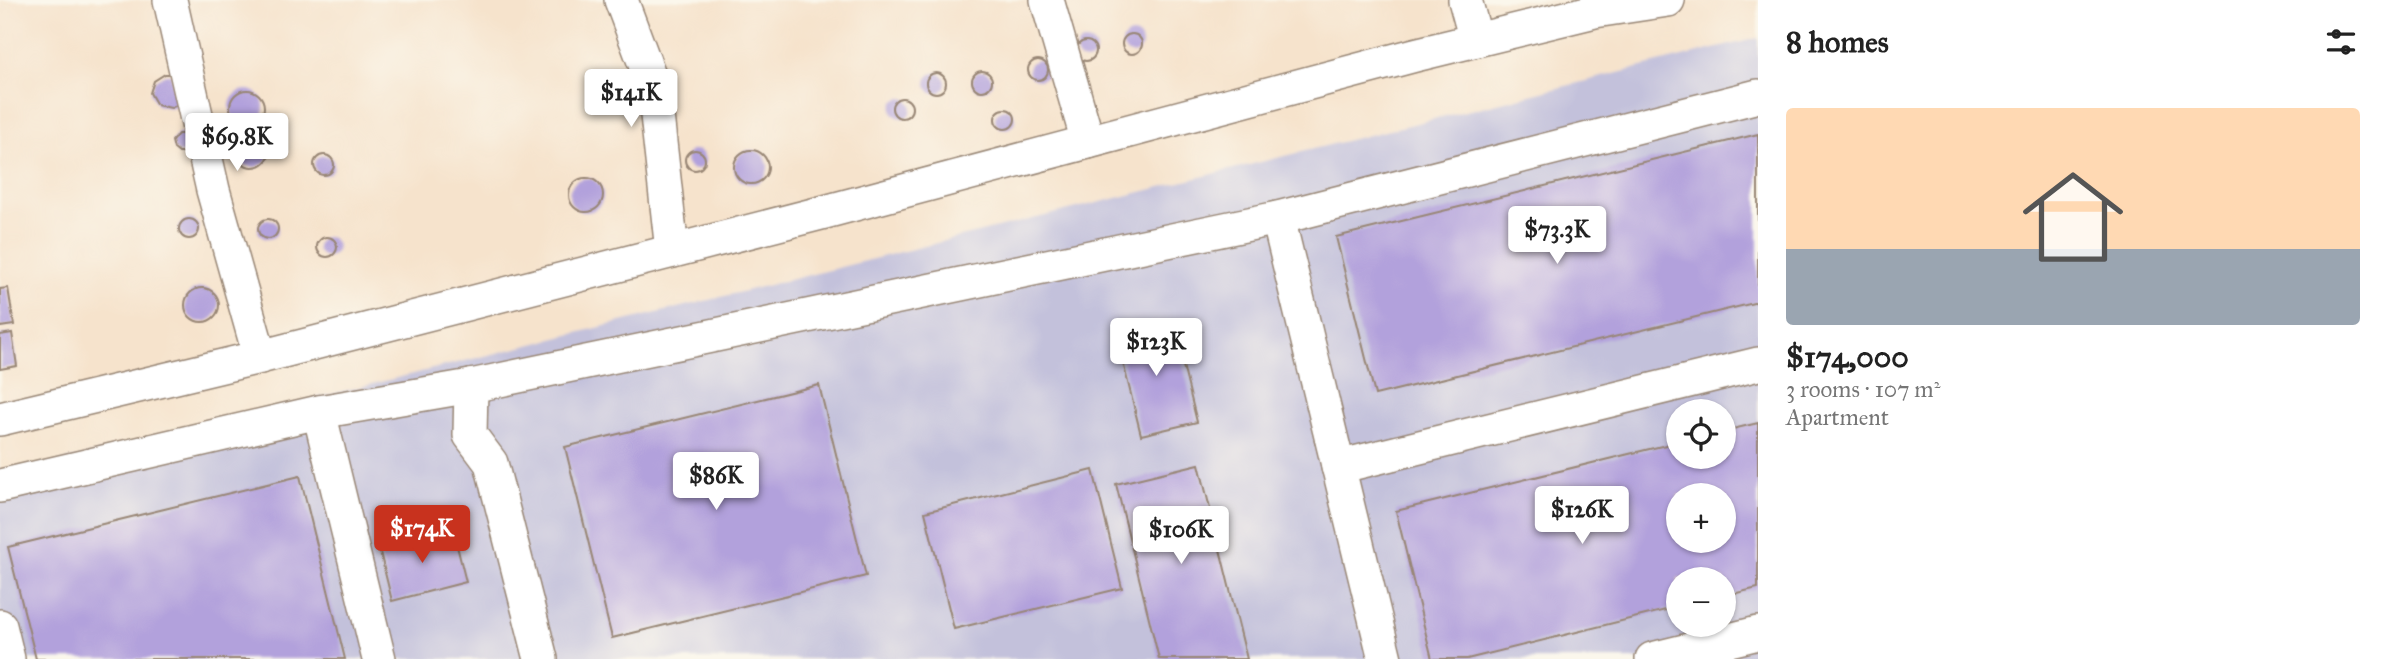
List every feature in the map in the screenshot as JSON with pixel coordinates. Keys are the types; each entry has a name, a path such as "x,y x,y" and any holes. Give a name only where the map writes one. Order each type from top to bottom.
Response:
{"street":[{"path":"170,0 214,190 260,358"},
{"path":"621,0 654,88 672,251"},
{"path":"1047,0 1088,142"},
{"path":"1465,0 1476,40"},
{"path":"0,419 260,358 1476,40 1595,11 1668,0"},
{"path":"0,486 319,412 471,386 1278,218 1758,96"},
{"path":"1278,218 1385,659"},
{"path":"1338,467 1758,364"},
{"path":"471,386 470,435 491,463 541,659"},
{"path":"319,412 379,659"},
{"path":"0,626 8,659"},
{"path":"1652,659 1758,633"}],"shaded area":[{"path":"1758,38 1758,659 0,659 0,477"}],"building":[{"path":"1128,34 1136,34 1142,44 1136,54 1128,54 1122,48 1122,40"},
{"path":"1082,41 1090,41 1096,51 1090,61 1082,61 1076,55 1076,47"},
{"path":"1034,60 1042,60 1048,70 1042,80 1034,80 1028,74 1028,66"},
{"path":"978,71 986,71 992,81 986,91 978,91 972,85 972,77"},
{"path":"932,73 940,73 946,83 940,93 932,93 926,87 926,79"},
{"path":"165,74 171,74 177,105 171,108 157,105 150,93 154,81"},
{"path":"247,90 259,95 264,107 259,119 247,124 235,119 230,107 235,95"},
{"path":"898,98 906,98 912,108 906,118 898,118 892,112 892,104"},
{"path":"1005,109 1012,112 1015,119 1012,126 1005,129 998,126 995,119 998,112"},
{"path":"253,133 265,138 270,150 265,162 253,167 241,162 236,150 241,138"},
{"path":"178,134 186,134 190,151 187,153 179,153 174,149 172,141"},
{"path":"1758,134 1758,302 1375,395 1336,237"},
{"path":"691,150 699,150 705,160 699,170 691,170 685,164 685,156"},
{"path":"751,150 763,155 768,167 763,179 751,184 739,179 734,167 739,155"},
{"path":"320,155 328,155 334,165 328,175 320,175 314,169 314,161"},
{"path":"586,178 598,183 603,195 598,207 586,212 574,207 569,195 574,183"},
{"path":"185,219 193,219 199,229 193,239 185,239 179,233 179,225"},
{"path":"264,219 272,219 278,229 272,239 264,239 258,233 258,225"},
{"path":"323,237 331,237 337,247 331,257 323,257 317,251 317,243"},
{"path":"8,288 14,325 0,327 0,289"},
{"path":"202,288 214,293 219,305 214,317 202,322 190,317 185,305 190,293"},
{"path":"1172,321 1197,422 1141,435 1116,334"},
{"path":"12,333 17,366 0,369 0,335"},
{"path":"819,385 866,576 612,638 565,447"},
{"path":"1758,423 1758,588 1736,593 1736,567 1666,567 1666,610 1467,659 1432,659 1396,511 1666,445 1666,469 1736,469 1736,428"},
{"path":"1199,464 1247,659 1159,659 1116,484"},
{"path":"1093,470 1122,588 954,629 925,512"},
{"path":"300,476 345,659 36,659 8,547"},
{"path":"453,530 466,582 392,601 379,548"}]}
